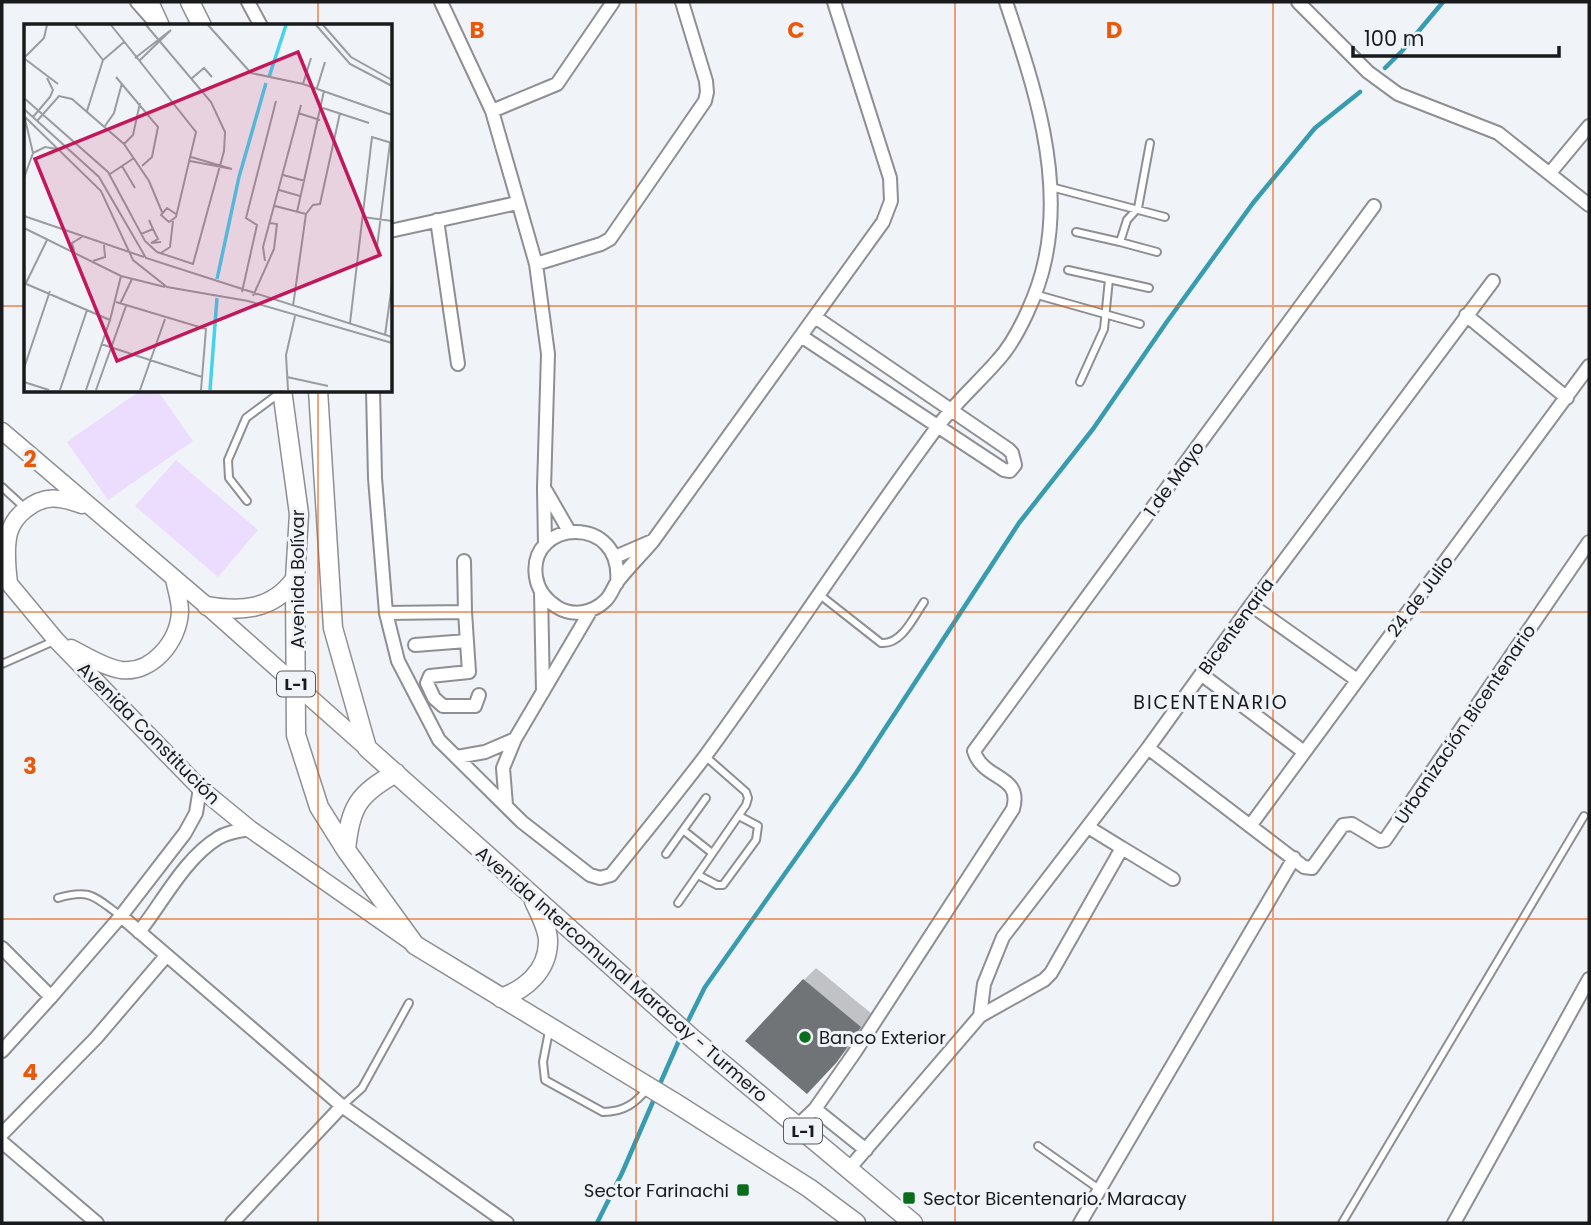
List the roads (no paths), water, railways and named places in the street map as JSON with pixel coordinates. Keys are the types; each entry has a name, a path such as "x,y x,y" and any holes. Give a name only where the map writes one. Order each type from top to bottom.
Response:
{"main road":[{"path":"149,2 159,24"},
{"path":"190,2 201,24"},
{"name":"Avenida Bolívar","path":"282,392 299,514 295,579 296,735 319,807 346,850 415,945"},
{"name":"Avenida Bolívar","path":"318,392 333,628 367,748"},
{"path":"207,606 232,610 249,609 288,590 295,579"},
{"name":"Avenida Intercomunal Maracay - Turmero","path":"367,748 693,1039 913,1223"},
{"path":"346,850 348,826 353,809 361,796 396,773"},
{"path":"501,998 520,991 544,965 549,941 533,897"},
{"name":"L-1","path":"415,945 652,1088 809,1188 856,1223"}],"street":[{"path":"137,2 158,24"},
{"path":"248,2 260,24"},
{"path":"441,2 492,110 536,264 548,354 545,545"},
{"path":"492,110 556,84 613,2"},
{"path":"536,264 610,239 705,101 706,81 682,2"},
{"path":"541,592 550,603 562,610 577,613 591,610 608,599 617,583 653,541 883,222 891,201 890,178 834,2"},
{"path":"373,392 375,478 386,613 398,661 439,740 522,822 590,875 600,878 611,876 705,756 939,425 1001,357 1021,324 1045,261 1052,212 1044,132 1034,88 1006,2"},
{"path":"1298,2 1368,72 1398,94 1498,133 1589,205"},
{"path":"1550,173 1589,126"},
{"path":"392,231 517,204"},
{"name":"1 de Mayo","path":"815,1109 1013,809 1016,797 1011,786 982,766 974,751 1374,206"},
{"path":"438,220 458,364"},
{"name":"Bicentenaria","path":"980,1016 985,984 1003,937 1148,748 1251,605 1493,281"},
{"path":"1466,315 1567,398"},
{"path":"801,336 1004,470 1010,471 1015,465 1008,449 815,317"},
{"name":"24 de Julio","path":"1250,826 1589,366"},
{"path":"2,431 207,606 367,748"},
{"path":"544,488 569,531"},
{"path":"5,579 9,532 17,517 34,502 49,498 65,499 91,508"},
{"path":"543,692 541,592 536,576 537,560 545,545 556,536 569,531 583,531 603,540 615,557 617,583"},
{"path":"615,557 653,541"},
{"name":"Urbanización Bicentenario","path":"1294,859 1304,867 1312,868 1347,823 1380,841 1389,836 1589,542"},
{"path":"464,561 469,672 430,676 427,683 434,698 443,706 475,706 480,695"},
{"name":"Avenida Constitución","path":"5,579 56,640 200,788 250,829 415,945"},
{"path":"56,640 105,666 122,670 144,668 156,660 172,640 178,625 180,610 174,579"},
{"path":"1251,605 1357,680"},
{"path":"506,805 503,768 514,739 591,610"},
{"path":"386,613 465,612"},
{"path":"415,645 467,641"},
{"path":"1201,674 1304,752"},
{"path":"457,757 485,752 514,739"},
{"path":"1080,1223 1294,859 1148,748"},
{"path":"2,1051 121,916 185,832 196,813 200,788"},
{"path":"1088,827 1173,879"},
{"path":"139,932 169,889 205,848 230,832 250,829"},
{"path":"848,1170 980,1016 1044,980 1051,973 1122,848"},
{"path":"130,903 151,916"},
{"path":"121,916 342,1106 507,1223"},
{"path":"2,948 51,997"},
{"path":"2,1134 96,1038 166,956"},
{"path":"1454,1223 1585,995 1589,979"},
{"path":"232,1223 342,1106"},
{"path":"797,1126 815,1109 866,1150"},
{"path":"2,1142 97,1223"}],"lane":[{"path":"1119,242 1127,220 1138,208 1150,143"},
{"path":"1049,186 1165,217"},
{"path":"1076,232 1157,252"},
{"path":"1068,270 1149,288"},
{"path":"1080,382 1104,329 1109,279"},
{"path":"1034,294 1140,324"},
{"path":"247,501 229,478 228,460 246,418 281,392"},
{"path":"2,487 26,509"},
{"path":"820,595 881,643 890,643 897,639 924,602"},
{"path":"2,664 56,640"},
{"path":"678,903 739,816 748,798 746,792 705,756"},
{"path":"666,853 706,798"},
{"path":"698,875 723,886 756,840 758,826 739,816"},
{"path":"1342,1223 1584,816"},
{"path":"683,830 712,853"},
{"path":"58,898 72,894 97,897 121,916"},
{"path":"342,1106 362,1088 409,1003"},
{"path":"550,1025 542,1062 545,1080 603,1112 612,1112 635,1103 652,1088"},
{"path":"1038,1146 1099,1189"}],"waterway":[{"path":"1385,68 1443,2"},
{"path":"686,1025 705,987 856,773 1019,523 1093,429 1253,203 1315,128 1360,92"},
{"path":"659,1086 681,1036"},
{"path":"597,1223 655,1097"}],"place":[{"name":"Banco Exterior","path":"805,1037"},
{"name":"Sector Farinachi","path":"743,1190"},
{"name":"Sector Bicentenario. Maracay","path":"909,1198"}],"district":[{"name":"BICENTENARIO","path":"1211,702"}]}
